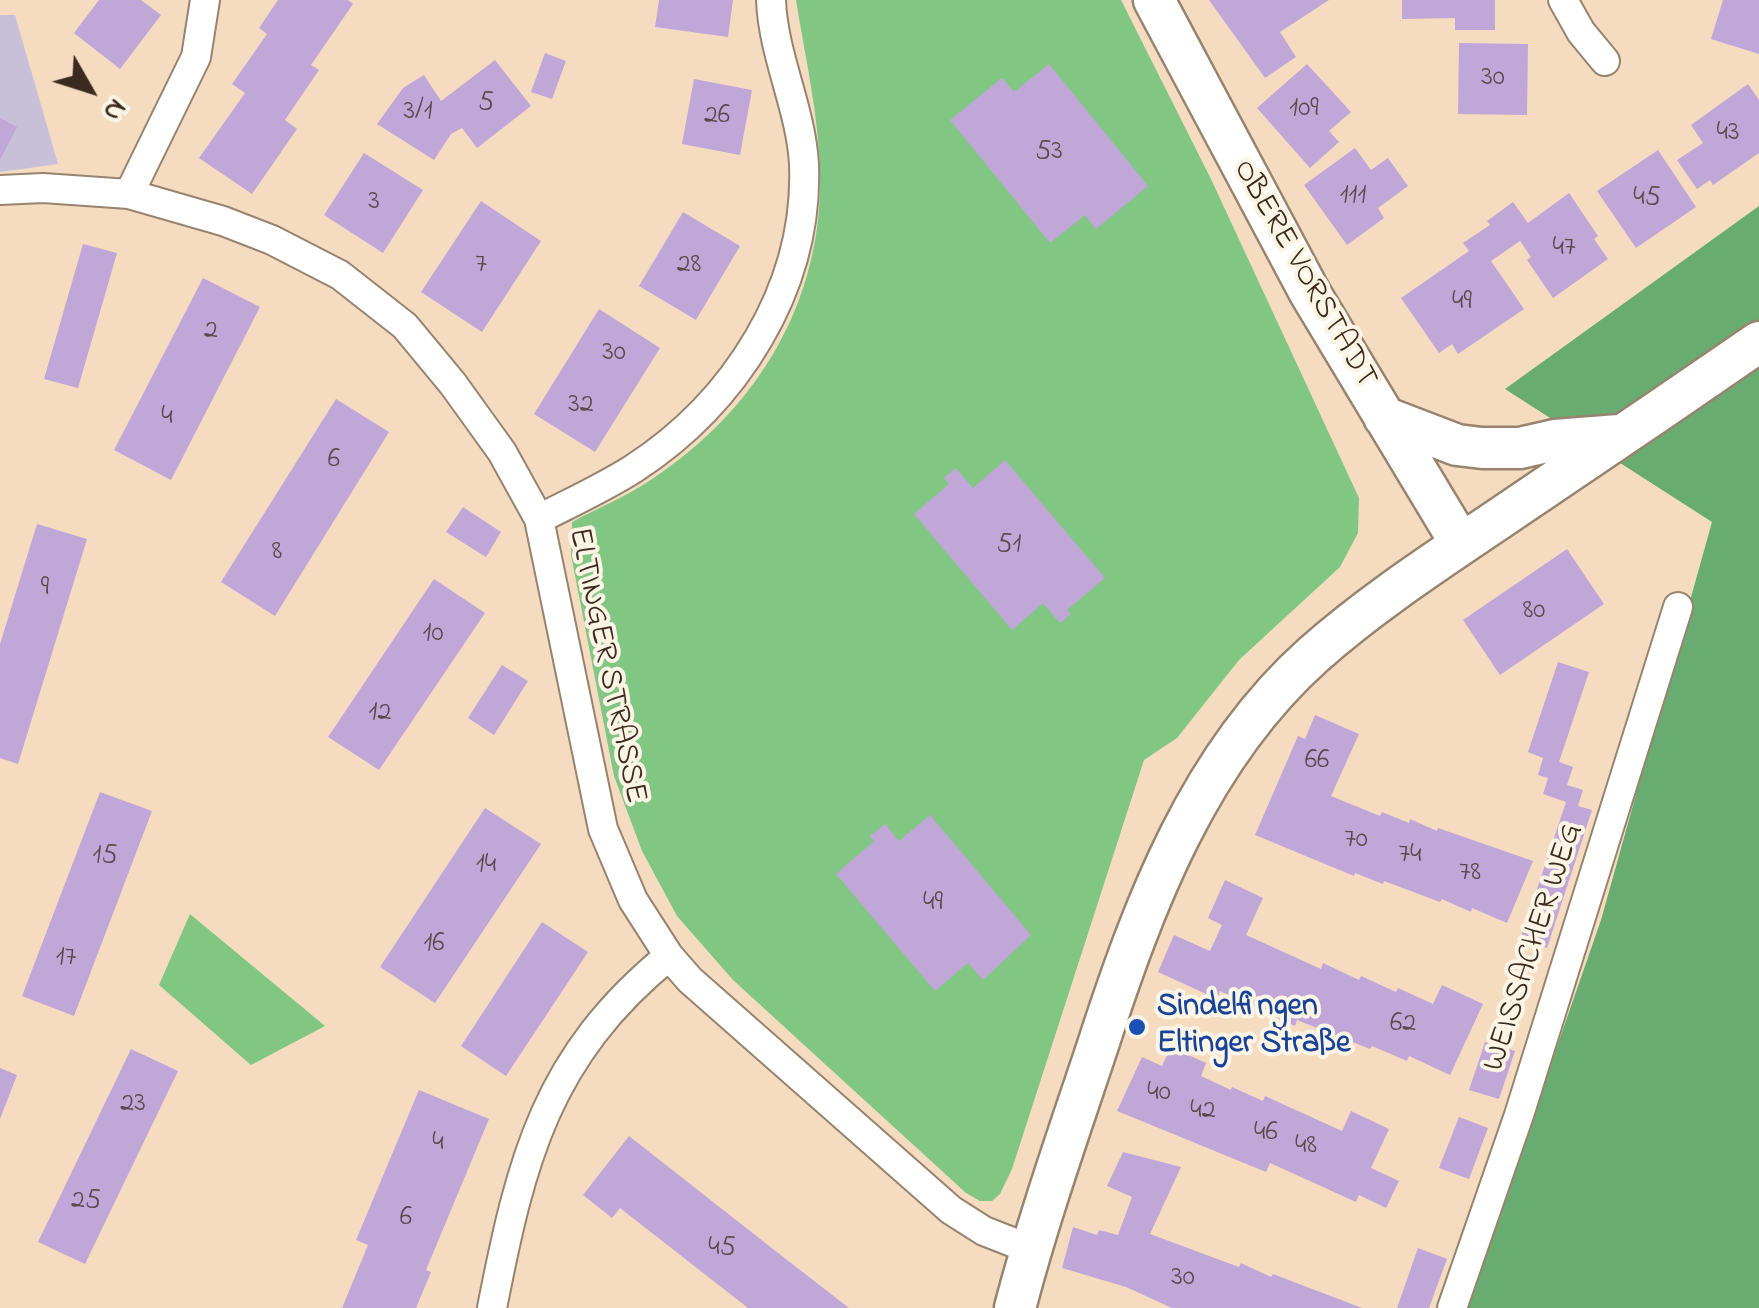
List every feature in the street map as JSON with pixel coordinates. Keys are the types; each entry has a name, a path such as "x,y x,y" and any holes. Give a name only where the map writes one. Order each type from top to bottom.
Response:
{"main road":[{"name":"OBERE VORSTADT","path":"1154,0 1260,203 1461,544"},
{"path":"1015,1308 1030,1250 1113,995 1166,860 1215,772 1268,702 1313,656 1461,544 1759,342"},
{"path":"1384,417 1456,445 1482,448 1520,448 1555,440 1623,434"}],"street":[{"path":"130,194 196,57 206,0"},
{"path":"539,519 634,468 683,430 736,374 770,321 792,262 802,210 804,162 771,0"},
{"path":"1563,0 1581,32 1605,61"},
{"name":"ELTINGER STRASSE","path":"0,190 130,194 240,227 340,275 405,326 502,452 539,519 602,829 633,900 669,956 736,1024 951,1210 984,1231 1030,1250"},
{"name":"WEISSACHER WEG","path":"1452,1308 1519,1116 1678,606"},
{"path":"492,1308 525,1160 545,1112 577,1054 608,1012 669,956"}],"shaded area":[{"path":"0,15 15,15 58,164 0,172"}],"green space":[{"path":"796,0 1121,0 1211,179 1359,498 1358,533 1340,567 1239,660 1177,738 1144,760 1012,1169 1000,1194 992,1201 980,1201 966,1193 733,980 677,916 642,851 614,776 571,555 572,522 652,479 723,420 752,386 796,308 810,265 818,220 820,173"},
{"path":"1759,206 1759,1308 1466,1308 1601,920 1712,522 1505,389"},
{"path":"190,914 325,1026 251,1065 159,985"}],"building":[{"path":"99,0 141,0 161,15 120,69 74,33"},
{"path":"278,0 348,0 353,4 311,65 319,70 285,120 297,129 252,194 199,158 245,93 232,84 267,34 259,28"},
{"path":"659,0 733,0 728,37 655,27"},
{"path":"1209,0 1329,0 1280,32 1296,57 1265,78"},
{"path":"1402,0 1495,0 1495,30 1455,30 1455,18 1402,19"},
{"path":"1723,0 1759,0 1759,54 1711,39"},
{"path":"1459,43 1528,44 1527,115 1458,114"},
{"path":"545,53 566,61 552,99 531,92"},
{"path":"495,60 531,106 477,148 462,128 451,134 434,160 377,124 403,88 424,75 441,101"},
{"path":"1049,64 1148,186 1096,229 1085,215 1050,243 950,120 1002,78 1014,92"},
{"path":"1307,64 1351,112 1329,131 1339,142 1310,168 1257,108"},
{"path":"694,79 752,90 740,155 682,144"},
{"path":"1748,84 1759,100 1759,153 1713,185 1710,180 1697,189 1677,160 1703,143 1691,125"},
{"path":"0,118 17,127 0,160"},
{"path":"1355,148 1371,170 1388,158 1408,186 1378,208 1384,218 1347,245 1304,185"},
{"path":"1658,150 1696,207 1636,248 1597,191"},
{"path":"364,153 423,190 383,253 324,215"},
{"path":"1569,193 1598,236 1594,239 1608,259 1553,298 1527,260 1531,257 1520,241 1491,261 1524,309 1458,354 1452,344 1439,353 1401,298 1469,251 1463,243 1490,225 1487,221 1513,202 1528,223"},
{"path":"481,201 541,241 482,332 421,292"},
{"path":"683,212 740,246 696,320 639,286"},
{"path":"83,244 117,253 78,388 44,379"},
{"path":"203,278 260,307 171,480 114,450"},
{"path":"599,309 660,348 595,452 534,414"},
{"path":"336,399 389,432 275,616 221,582"},
{"path":"1005,460 1105,578 1067,610 1071,614 1060,623 1043,603 1012,630 914,514 949,484 944,478 956,468 973,488"},
{"path":"463,507 501,532 486,557 446,532"},
{"path":"37,524 87,539 18,764 0,758 0,644"},
{"path":"1567,549 1604,604 1500,675 1463,620"},
{"path":"434,579 485,613 379,770 328,737"},
{"path":"1558,662 1589,672 1559,762 1573,767 1567,785 1583,790 1578,806 1592,810 1547,948 1520,940 1566,802 1543,794 1548,778 1538,775 1543,758 1528,752"},
{"path":"502,665 528,681 494,735 468,718"},
{"path":"1315,715 1359,734 1331,796 1380,816 1382,812 1409,823 1410,819 1533,861 1507,923 1472,908 1471,912 1384,881 1383,884 1355,873 1354,876 1255,835 1298,736 1305,739"},
{"path":"100,792 152,811 74,1016 22,996"},
{"path":"485,808 541,844 435,1003 380,967"},
{"path":"930,815 1031,935 983,980 968,963 935,991 836,874 874,841 870,836 885,824 899,841"},
{"path":"1225,880 1263,898 1246,935 1321,969 1323,963 1359,980 1361,976 1396,992 1398,988 1433,1004 1442,985 1483,1004 1450,1075 1409,1056 1407,1061 1297,1020 1295,1026 1220,991 1217,999 1158,972 1174,935 1210,951 1222,925 1208,918"},
{"path":"542,922 588,952 506,1076 461,1046"},
{"path":"1485,1042 1515,1051 1499,1099 1469,1090"},
{"path":"1171,1047 1206,1063 1201,1076 1231,1090 1232,1087 1263,1101 1265,1096 1342,1131 1351,1111 1389,1129 1371,1168 1399,1181 1386,1208 1359,1195 1356,1202 1270,1163 1266,1172 1117,1111 1142,1057 1162,1066"},
{"path":"131,1049 178,1071 85,1264 38,1242"},
{"path":"0,1068 17,1075 0,1119"},
{"path":"419,1090 489,1119 426,1270 431,1272 416,1308 342,1308 368,1245 356,1240"},
{"path":"1459,1117 1488,1128 1469,1179 1439,1168"},
{"path":"629,1136 849,1308 748,1308 620,1208 612,1218 583,1195"},
{"path":"1123,1152 1181,1167 1150,1234 1362,1308 1172,1308 1126,1287 1062,1268 1073,1227 1097,1235 1099,1230 1118,1235 1132,1197 1107,1186"},
{"path":"1418,1248 1447,1259 1429,1308 1397,1308"}],"place":[{"name":"Sindelfingen Eltinger Straße","path":"1137,1027"}]}
